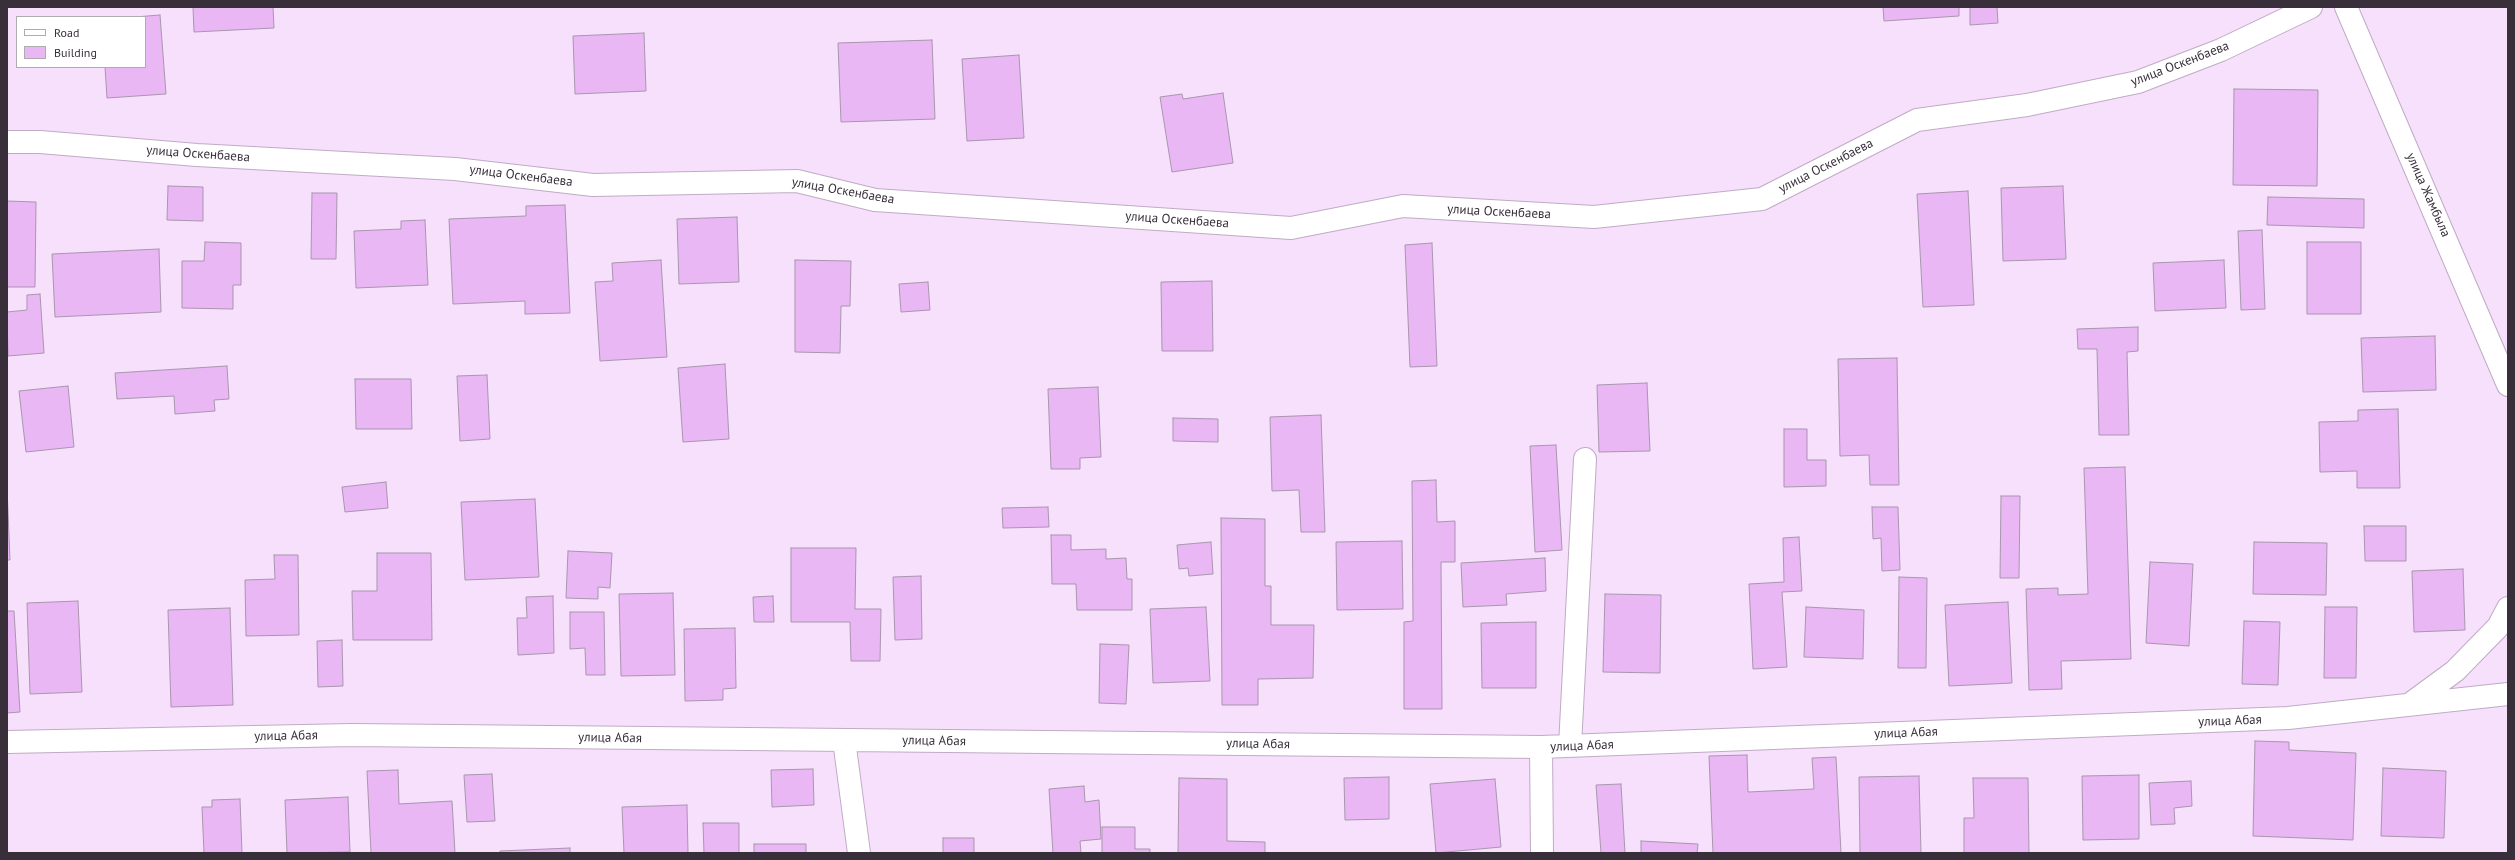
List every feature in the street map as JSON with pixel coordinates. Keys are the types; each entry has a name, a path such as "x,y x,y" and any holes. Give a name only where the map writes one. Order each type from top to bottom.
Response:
{"street":[{"name":"улица Оскенбаева","path":"7,142 40,142 197,155 455,169 594,184 797,181 875,200 1291,228 1403,206 1594,216 1762,199 1917,120 2027,105 2138,82 2221,50 2311,7"},
{"name":"улица Жамбыла","path":"2346,7 2508,385"},
{"path":"1570,746 1585,459"},
{"path":"2410,705 2455,672 2498,627 2508,608"},
{"name":"улица Абая","path":"7,742 352,735 1540,747 2288,718 2508,694"},
{"path":"844,740 859,853"},
{"path":"1540,747 1542,853"}],"building":[{"path":"193,7 273,7 274,28 194,32"},
{"path":"1883,7 1959,7 1959,16 1884,21"},
{"path":"1970,7 1997,7 1998,23 1970,25"},
{"path":"160,15 166,94 107,98 105,68 146,68 146,16"},
{"path":"644,33 646,91 575,94 573,36"},
{"path":"932,40 935,119 841,122 838,43"},
{"path":"1019,55 1024,138 967,141 962,59"},
{"path":"2234,89 2318,90 2317,186 2233,185"},
{"path":"1223,93 1233,163 1172,172 1160,97 1182,94 1183,99"},
{"path":"168,186 203,187 203,221 167,220"},
{"path":"2063,186 2066,259 2003,261 2001,188"},
{"path":"1968,191 1974,305 1923,307 1917,194"},
{"path":"312,193 337,193 336,259 311,259"},
{"path":"2268,197 2364,199 2364,228 2267,225"},
{"path":"7,201 36,202 35,287 7,287"},
{"path":"565,205 570,313 525,314 525,301 453,304 449,219 526,216 526,206"},
{"path":"737,217 739,282 679,284 677,219"},
{"path":"425,220 428,285 356,288 354,231 401,229 401,221"},
{"path":"2262,230 2265,309 2241,310 2238,231"},
{"path":"205,242 241,243 241,285 233,285 233,309 182,308 182,261 204,261"},
{"path":"2307,242 2361,242 2361,314 2307,314"},
{"path":"1432,243 1437,366 1410,367 1405,245"},
{"path":"159,249 161,312 55,317 52,254"},
{"path":"661,260 667,357 600,361 595,282 613,281 612,263"},
{"path":"795,260 851,261 850,306 841,306 840,353 795,352"},
{"path":"2224,260 2226,308 2155,311 2153,263"},
{"path":"1212,281 1213,351 1162,351 1161,282"},
{"path":"928,282 930,310 901,312 899,284"},
{"path":"40,294 44,353 8,356 7,312 27,310 27,295"},
{"path":"2138,327 2138,351 2127,352 2129,435 2099,435 2097,349 2078,349 2077,329"},
{"path":"2435,336 2436,390 2363,392 2361,338"},
{"path":"1897,358 1899,485 1870,485 1869,455 1840,456 1838,359"},
{"path":"725,364 729,439 683,442 678,368"},
{"path":"227,366 229,399 214,400 215,411 175,414 174,396 117,399 115,373"},
{"path":"487,375 490,439 460,441 457,376"},
{"path":"355,379 411,379 412,429 356,429"},
{"path":"1647,383 1650,451 1599,452 1597,385"},
{"path":"68,386 74,447 26,452 19,391"},
{"path":"1098,387 1101,457 1080,458 1080,469 1051,469 1048,389"},
{"path":"2398,409 2400,488 2357,488 2357,471 2320,472 2319,422 2358,421 2358,410"},
{"path":"1321,415 1325,532 1301,532 1299,490 1272,491 1270,417"},
{"path":"1173,418 1218,419 1218,442 1173,441"},
{"path":"1784,429 1807,429 1807,460 1826,460 1826,486 1784,487"},
{"path":"1556,445 1562,550 1535,552 1530,446"},
{"path":"2125,467 2131,659 2061,661 2062,689 2029,690 2026,589 2058,588 2058,595 2088,594 2084,468"},
{"path":"1436,480 1437,522 1455,521 1455,562 1441,562 1442,709 1404,709 1404,622 1413,621 1412,481"},
{"path":"386,482 388,508 345,512 342,487"},
{"path":"7,487 10,560 7,560"},
{"path":"2001,496 2020,496 2019,578 2000,578"},
{"path":"535,499 539,577 465,580 461,502"},
{"path":"1048,507 1049,527 1003,528 1002,508"},
{"path":"1872,507 1898,507 1900,570 1882,571 1881,538 1873,539"},
{"path":"1221,518 1265,519 1265,586 1271,586 1271,625 1314,625 1313,678 1258,679 1258,705 1222,705"},
{"path":"2364,526 2406,526 2406,561 2365,561"},
{"path":"1051,535 1071,535 1071,550 1106,549 1106,559 1126,558 1127,579 1132,579 1132,610 1077,610 1076,584 1052,584"},
{"path":"1799,537 1802,591 1782,592 1787,667 1753,669 1749,584 1784,582 1783,538"},
{"path":"1402,541 1403,609 1337,610 1336,542"},
{"path":"1211,542 1213,574 1189,576 1188,568 1179,569 1177,545"},
{"path":"2254,542 2327,543 2326,595 2253,594"},
{"path":"791,548 856,548 855,609 881,609 880,661 851,661 850,622 791,622"},
{"path":"568,551 612,553 610,588 598,587 598,599 566,598"},
{"path":"377,553 431,553 432,640 353,640 352,591 377,591"},
{"path":"274,555 298,555 299,635 246,636 245,580 275,579"},
{"path":"1545,558 1546,591 1506,594 1507,605 1463,607 1461,563"},
{"path":"2150,562 2193,564 2189,646 2146,643"},
{"path":"2463,569 2465,630 2414,632 2412,571"},
{"path":"921,576 922,639 895,640 893,577"},
{"path":"1899,577 1927,578 1926,668 1898,668"},
{"path":"673,593 675,675 621,676 619,594"},
{"path":"1605,594 1661,595 1660,673 1603,672"},
{"path":"553,596 554,653 518,655 517,618 527,618 526,597"},
{"path":"773,596 774,622 754,622 753,597"},
{"path":"78,601 82,692 30,694 27,603"},
{"path":"2008,602 2012,683 1949,686 1945,605"},
{"path":"1206,607 1210,681 1153,683 1150,609"},
{"path":"1806,607 1864,610 1863,659 1804,657"},
{"path":"2325,607 2357,607 2356,678 2324,678"},
{"path":"230,608 233,705 171,707 168,610"},
{"path":"7,611 14,611 20,712 7,713"},
{"path":"570,612 604,612 605,675 586,675 585,648 570,649"},
{"path":"2244,621 2280,622 2278,685 2242,684"},
{"path":"1536,622 1536,688 1482,688 1481,623"},
{"path":"735,628 736,688 723,689 723,700 685,701 684,629"},
{"path":"342,640 343,686 318,687 317,641"},
{"path":"1100,644 1129,645 1126,704 1099,703"},
{"path":"2255,741 2289,742 2289,750 2356,753 2353,840 2253,836"},
{"path":"1747,755 1748,792 1814,789 1812,758 1836,757 1841,853 1713,853 1709,756"},
{"path":"2383,768 2446,771 2444,838 2381,836"},
{"path":"813,769 814,805 772,807 771,770"},
{"path":"398,770 399,804 452,801 455,853 371,853 367,771"},
{"path":"492,774 495,821 467,822 464,775"},
{"path":"2139,775 2139,839 2083,840 2082,776"},
{"path":"1919,776 1921,853 1860,853 1859,777"},
{"path":"1389,777 1389,819 1345,820 1344,778"},
{"path":"1179,778 1227,779 1227,841 1265,842 1265,853 1178,853"},
{"path":"1973,778 2028,778 2029,853 1964,853 1964,818 1974,818"},
{"path":"1495,779 1501,847 1436,853 1430,784"},
{"path":"2191,781 2192,806 2174,808 2175,824 2151,825 2149,783"},
{"path":"1621,784 1625,853 1601,853 1596,785"},
{"path":"1084,786 1085,802 1099,800 1101,839 1080,841 1081,853 1053,853 1049,789"},
{"path":"348,797 350,852 287,853 285,800"},
{"path":"240,799 242,853 204,853 202,807 212,807 212,800"},
{"path":"687,805 688,853 624,853 622,807"},
{"path":"703,823 739,823 739,853 704,853"},
{"path":"1102,827 1135,827 1135,849 1150,849 1150,853 1102,853"},
{"path":"943,838 974,838 974,853 943,853"},
{"path":"1641,841 1698,844 1697,853 1641,853"},
{"path":"754,844 806,844 806,853 754,853"},
{"path":"570,848 570,853 500,853 500,851"}]}
